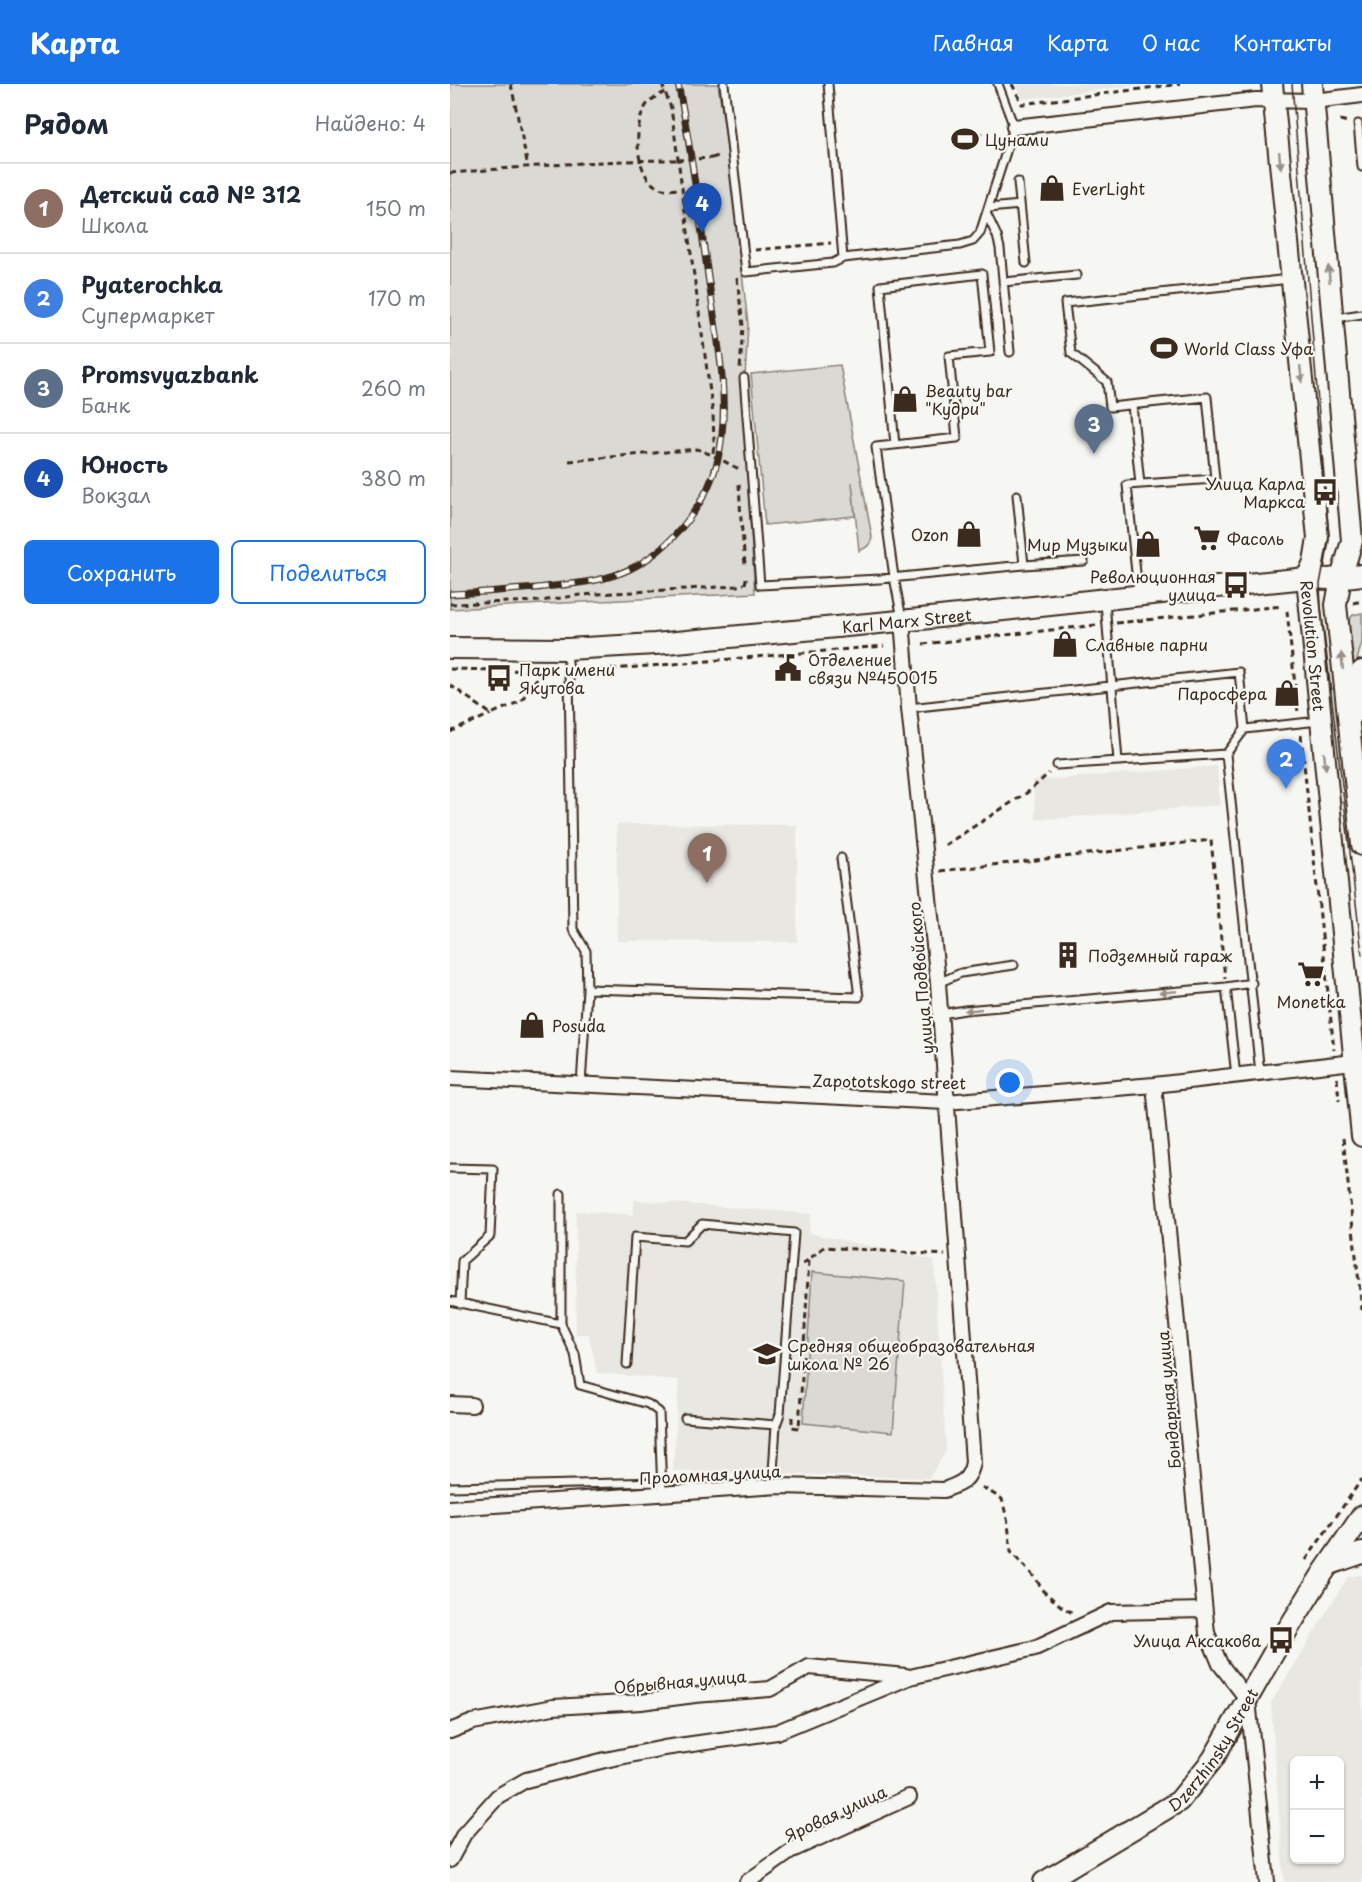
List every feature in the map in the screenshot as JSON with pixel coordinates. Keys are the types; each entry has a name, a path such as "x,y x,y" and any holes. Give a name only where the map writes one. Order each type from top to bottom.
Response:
{"street":[{"path":"1014,127 1256,100 1273,93 1362,95"},
{"name":"Revolution Street","path":"1273,93 1318,538 1314,562 1307,578 1358,1062 1353,1137"},
{"path":"1313,93 1352,541 1336,605 1362,845"},
{"name":"Karl Marx Street","path":"450,648 567,649 655,644 1307,578 1341,578 1362,575"},
{"name":"улица Подвойского","path":"902,620 941,1014 973,1462 969,1477"},
{"path":"1351,744 1362,671"},
{"name":"Zapototskogo street","path":"450,1077 946,1102 1154,1085 1358,1062"},
{"name":"Бондарная улица","path":"1154,1085 1207,1633 1220,1664 1248,1700"},
{"path":"450,1404 472,1405"},
{"name":"Проломная улица","path":"450,1508 662,1487 944,1490 963,1484 969,1477"},
{"path":"1330,1564 1362,1516"},
{"path":"1330,1564 1362,1553"},
{"path":"1330,1564 1362,1562"},
{"name":"Dzerzhinsky Street","path":"1044,1882 1066,1876 1179,1801 1213,1759 1281,1640 1330,1564"},
{"name":"Обрывная улица","path":"450,1860 464,1834 498,1796 526,1780 664,1748 777,1731 909,1677 1035,1648 1112,1612 1204,1610"},
{"name":"Обрывная улица","path":"450,1731 473,1722 553,1707 641,1702 770,1689 809,1668 909,1677"},
{"path":"1248,1700 1267,1882"},
{"name":"Яровая улица","path":"747,1882 794,1849 909,1797"}],"lane":[{"path":"724,84 746,272 833,263 843,258 973,241 980,233 988,212 1014,127 998,84"},
{"path":"828,84 843,258"},
{"path":"1358,124 1362,167"},
{"path":"1018,182 1026,262"},
{"path":"988,212 1020,205"},
{"path":"988,212 1000,248 1010,352"},
{"path":"895,445 880,285 982,274 990,352 949,356 957,438 895,445 876,447 902,620"},
{"path":"1003,282 1077,275"},
{"path":"1138,595 1127,485 1215,479 1207,397 1110,407 1107,382 1071,353 1065,303 1292,279"},
{"path":"1333,318 1362,314"},
{"path":"741,378 760,585 894,578 1084,561"},
{"path":"1132,405 1140,484"},
{"path":"1017,495 1024,565"},
{"path":"1105,598 1118,761"},
{"path":"567,649 573,929 586,951 587,988 581,1085"},
{"path":"909,708 1239,672 1245,729 1226,754 1260,1073"},
{"path":"1245,729 1321,721"},
{"path":"1057,765 1226,754"},
{"path":"587,988 859,997 841,858"},
{"path":"938,983 961,973 1014,965"},
{"path":"941,1014 1252,983"},
{"path":"1226,987 1236,1076"},
{"path":"450,1168 493,1169 490,1236 462,1261 460,1304"},
{"path":"450,1487 662,1487 658,1412 648,1404 580,1385 575,1354 561,1324 561,1194"},
{"path":"627,1364 635,1237 685,1241 702,1224 794,1233 772,1487"},
{"path":"450,1301 561,1324"},
{"path":"686,1418 776,1425"}],"path":[{"path":"511,84 528,167"},
{"path":"662,84 671,108 713,414 712,454"},
{"path":"1012,84 1022,104 1180,84"},
{"path":"665,92 648,103 639,123 637,144 640,160 648,178 661,189 682,189"},
{"path":"977,134 988,133"},
{"path":"450,173 640,160 712,158 723,154"},
{"path":"752,250 831,243"},
{"path":"736,273 743,326 741,378"},
{"path":"569,460 697,449 712,454 751,476"},
{"path":"450,604 541,601 580,595 674,591 744,584 747,576 738,461"},
{"path":"1287,611 1339,1103"},
{"path":"590,671 884,646"},
{"path":"450,669 542,671 521,701 450,732"},
{"path":"450,685 491,714"},
{"path":"1284,766 1284,759 1303,757"},
{"path":"945,845 1028,792 1057,765"},
{"path":"927,873 1211,840 1226,987"},
{"path":"1315,916 1321,916"},
{"path":"1353,1137 1362,1310"},
{"path":"803,1263 824,1247 945,1255"},
{"path":"792,1427 799,1428 809,1260"},
{"path":"1306,1560 1362,1479"},
{"path":"982,1487 1002,1499 1008,1523 1011,1552 1036,1579 1043,1591 1061,1606"}],"shaded area":[{"path":"450,84 718,84 748,324 743,413 755,593 450,609"},
{"path":"1016,84 1146,84 1023,99"},
{"path":"840,365 872,537 868,546 859,551 852,482 855,516 765,525 751,374"},
{"path":"1362,613 1362,642 1352,678 1345,625 1353,615"},
{"path":"1217,766 1220,805 1036,820 1033,781"},
{"path":"617,824 797,825 797,942 617,941"},
{"name":"Средняя общеобразовательная школа № 26","path":"635,1200 811,1214 809,1233 934,1260 946,1451 929,1478 673,1471 679,1380 597,1373 589,1334 576,1334 576,1211 633,1215"},
{"path":"812,1272 905,1281 893,1432 803,1423"},
{"path":"1362,1575 1362,1882 1284,1882 1271,1703 1348,1577"}],"tram line":[{"path":"1292,84 1329,537 1320,584 1321,607 1362,954"}],"railway":[{"path":"450,594 572,584 619,574 645,561 673,537 706,492 718,459 722,436 723,388 694,176 678,84"}],"place":[{"name":"Цунами","path":"965,139"},
{"name":"EverLight","path":"1052,188"},
{"name":"Юность","path":"702,233"},
{"name":"World Class Уфа","path":"1164,348"},
{"name":"Beauty bar \"Кудри\"","path":"905,399"},
{"name":"Promsvyazbank","path":"1094,454"},
{"name":"Улица Карла Маркса","path":"1325,492"},
{"name":"Ozon","path":"969,534"},
{"name":"Фасоль","path":"1207,538"},
{"name":"Мир Музыки","path":"1148,544"},
{"name":"Революционная улица","path":"1236,585"},
{"name":"Славные парни","path":"1065,644"},
{"name":"Отделение связи №450015","path":"788,668"},
{"name":"Парк имени Якутова","path":"499,678"},
{"name":"Паросфера","path":"1287,693"},
{"name":"Pyaterochka","path":"1286,789"},
{"name":"Детский сад № 312","path":"707,883"},
{"name":"Подземный гараж","path":"1068,955"},
{"name":"Monetka","path":"1311,974"},
{"name":"Posuda","path":"532,1025"},
{"name":"Средняя общеобразовательная школа № 26","path":"767,1354"},
{"name":"Улица Аксакова","path":"1281,1640"}]}
